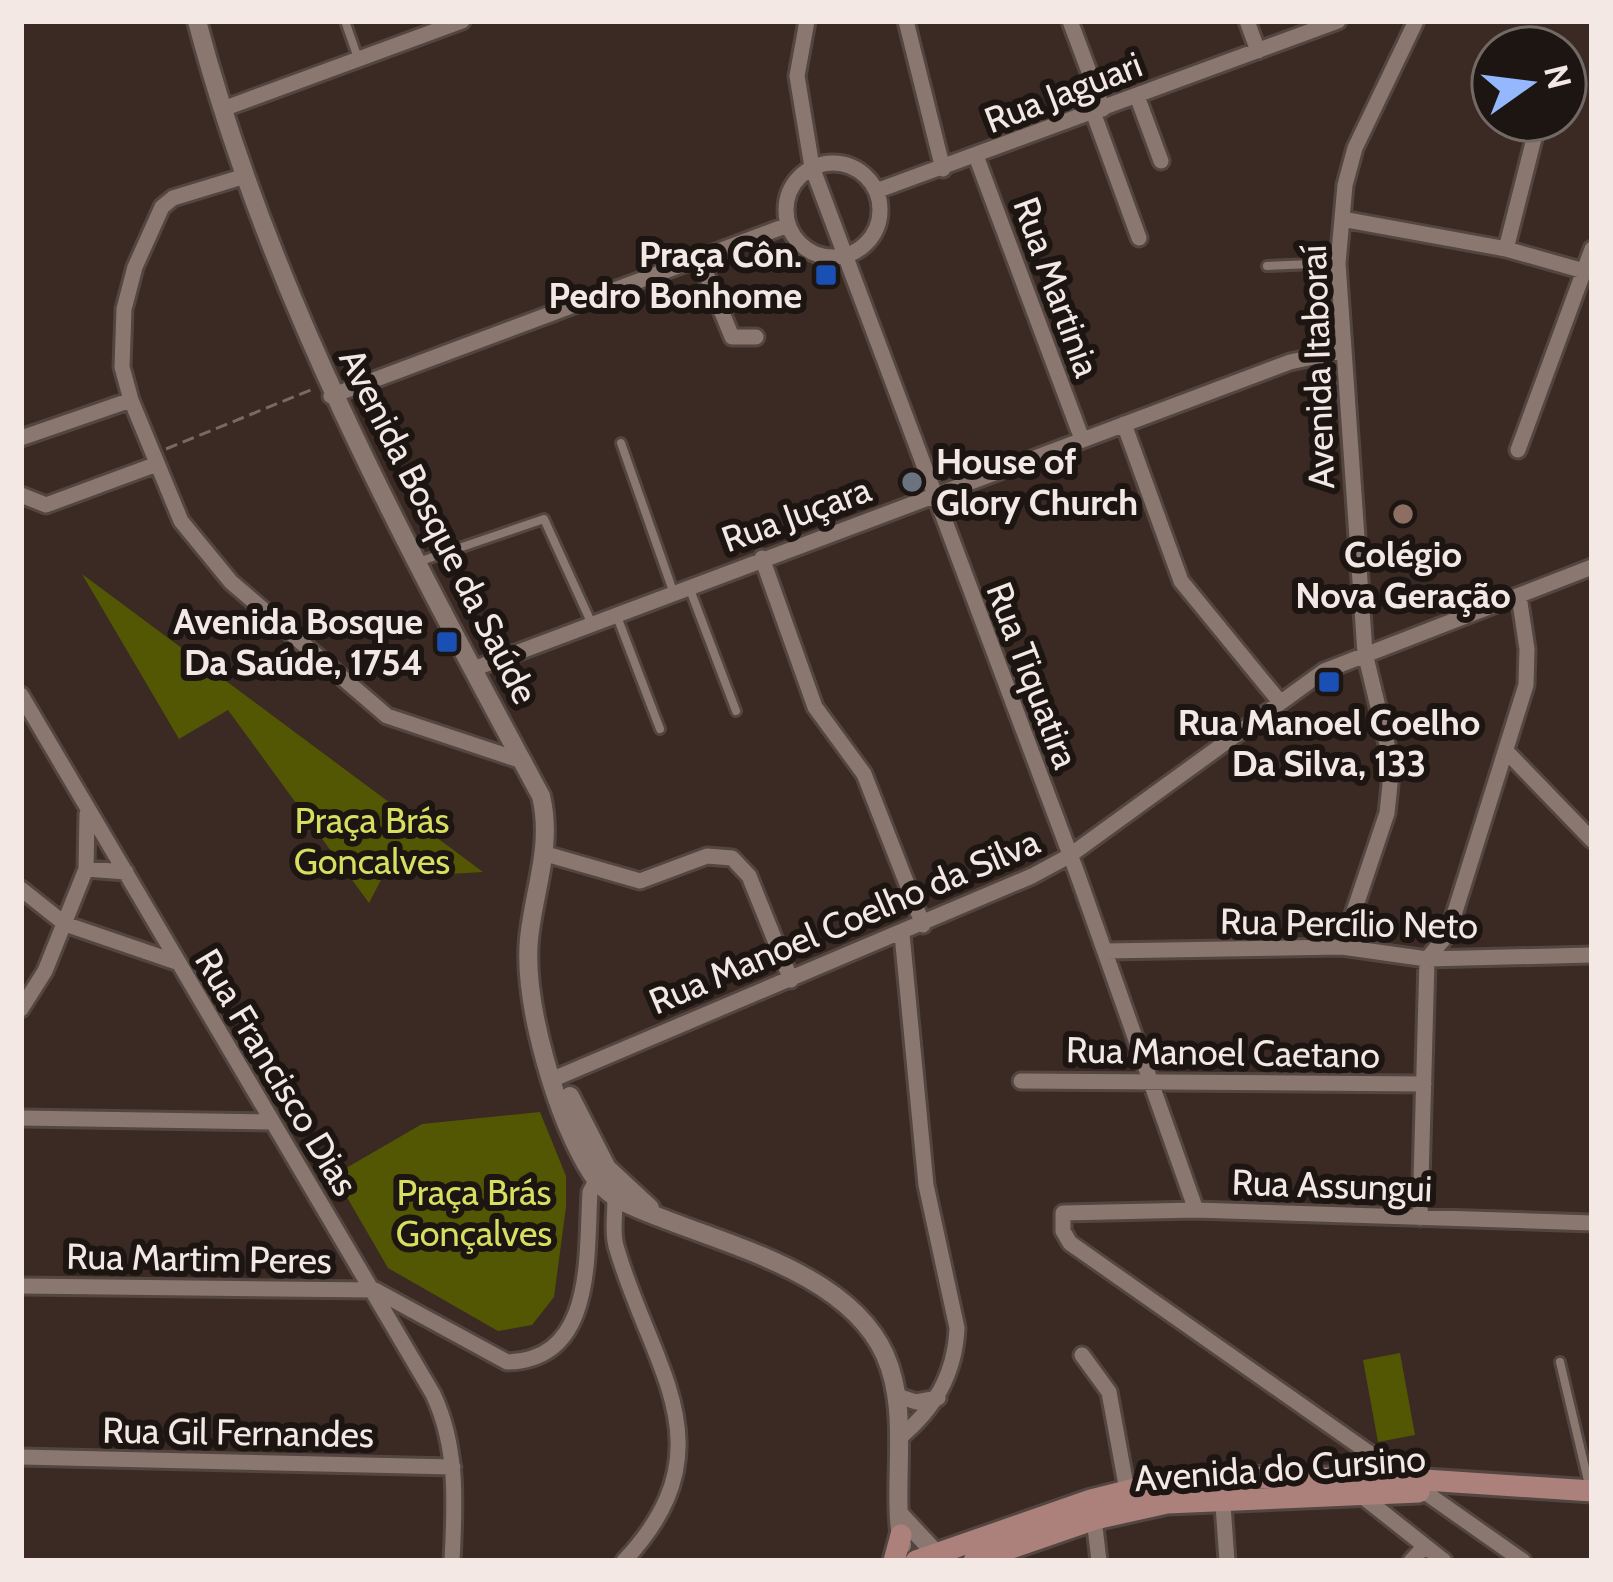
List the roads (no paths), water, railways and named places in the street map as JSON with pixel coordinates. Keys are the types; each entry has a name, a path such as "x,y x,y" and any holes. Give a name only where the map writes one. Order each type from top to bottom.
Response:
{"main road":[{"name":"Avenida do Cursino","path":"925,1559 1093,1509 1222,1487 1346,1479 1591,1491"},
{"name":"Avenida do Cursino","path":"1222,1487 1362,1497 1418,1485"},
{"name":"Avenida do Cursino","path":"974,1561 1093,1509"},
{"path":"894,1561 901,1535"}],"street":[{"name":"Avenida Bosque da Saúde","path":"197,21 242,176 282,283 541,796 545,854 529,943 529,976 554,1074 616,1200 796,1272 836,1294 864,1322 885,1356 895,1395 901,1535 925,1559"},
{"path":"223,109 462,21"},
{"name":"Rua Tiquatira","path":"807,21 797,76 812,167 1105,951 1196,1210"},
{"path":"906,21 943,169"},
{"path":"1070,21 1139,238"},
{"path":"1247,21 1258,51"},
{"name":"Rua Jaguari","path":"876,191 1338,21"},
{"name":"Avenida Itaboraí","path":"1342,947 1391,788 1392,765 1365,652 1338,263 1355,148 1415,21"},
{"path":"1137,96 1160,161"},
{"path":"1506,249 1533,144"},
{"name":"Rua Martinia","path":"976,156 1082,440"},
{"path":"850,166 876,191 880,213 874,232 862,248 843,256 812,254 788,225 789,192 812,167 850,166"},
{"path":"242,176 173,198 158,214 135,267 120,332 131,400 181,520 204,554 337,675 405,725 522,761"},
{"path":"1342,219 1506,249 1584,272"},
{"path":"332,390 788,225"},
{"path":"1518,450 1592,249"},
{"path":"700,259 732,337 756,337"},
{"name":"Rua Juçara","path":"476,668 1290,362 1341,351"},
{"path":"21,438 131,400"},
{"path":"1124,424 1181,581 1280,702"},
{"path":"21,495 46,505 155,459"},
{"path":"762,558 815,707 864,774 923,925"},
{"name":"Rua Manoel Coelho da Silva","path":"554,1074 902,934 1069,856 1324,671 1592,567"},
{"path":"1420,1218 1427,958 1448,934 1507,752 1528,668 1519,596"},
{"name":"Rua Francisco Dias","path":"21,695 270,1122 376,1290 442,1414 453,1468 452,1561"},
{"path":"1507,752 1592,840"},
{"path":"21,1009 65,924 86,869 87,811"},
{"path":"545,854 640,881 707,856 732,859 749,876 791,980"},
{"path":"86,869 126,872"},
{"path":"21,889 65,924 176,962"},
{"path":"898,1439 938,1398 956,1349 957,1328 926,1185 902,934"},
{"name":"Rua Percílio Neto","path":"1105,951 1342,947 1427,958 1592,955"},
{"name":"Rua Manoel Caetano","path":"1021,1081 1424,1084"},
{"path":"21,1118 270,1122"},
{"name":"Avenida Bosque da Saúde","path":"604,1173 666,1220"},
{"path":"376,1290 507,1362 532,1361 560,1344 575,1322 604,1173"},
{"path":"616,1200 613,1231 619,1254 674,1394 681,1438 665,1508 624,1561"},
{"name":"Rua Assungui","path":"1418,1485 1070,1244 1061,1221 1070,1210 1196,1210 1592,1223"},
{"path":"586,1247 601,1243 619,1254"},
{"name":"Rua Martim Peres","path":"21,1286 376,1290"},
{"path":"1082,1355 1115,1411 1128,1501"},
{"path":"895,1395 916,1402 938,1398"},
{"name":"Rua Gil Fernandes","path":"21,1457 453,1468"},
{"path":"1346,1479 1444,1561"},
{"path":"1418,1485 1523,1561"},
{"path":"1222,1487 1227,1561"},
{"path":"1093,1509 1099,1561"},
{"path":"899,1512 925,1559"},
{"path":"1411,1561 1424,1546"}],"lane":[{"path":"345,21 359,59"},
{"path":"1267,266 1338,263"},
{"path":"621,442 736,711"},
{"path":"420,562 544,519 590,622"},
{"path":"616,612 660,730"},
{"path":"1559,1362 1591,1491"}],"place":[{"name":"Praça Côn. Pedro Bonhome","path":"826,275"},
{"name":"House of Glory Church","path":"912,482"},
{"name":"Colégio Nova Geração","path":"1403,514"},
{"name":"Avenida Bosque Da Saúde, 1754","path":"447,642"},
{"name":"Rua Manoel Coelho Da Silva, 133","path":"1329,682"}],"park label":[{"name":"Praça Brás Goncalves","path":"372,840"},
{"name":"Praça Brás Gonçalves","path":"474,1212"}]}
